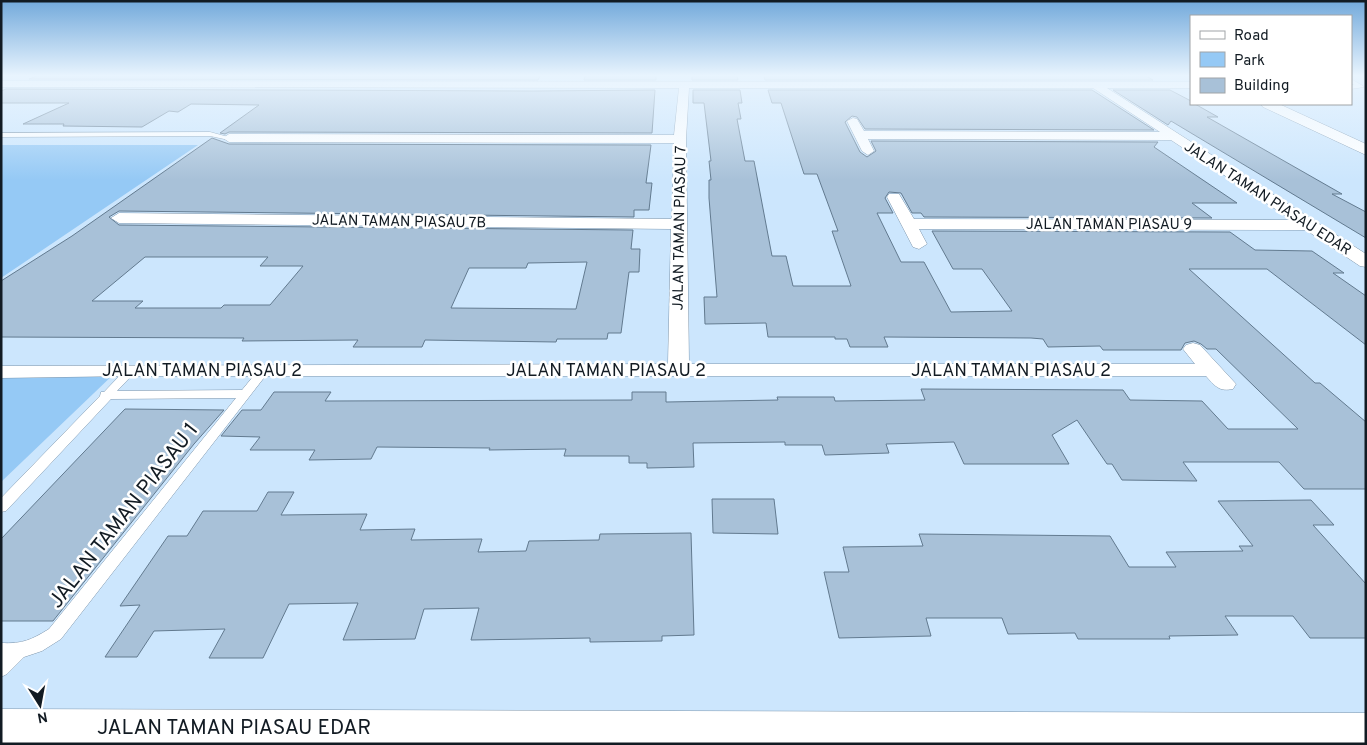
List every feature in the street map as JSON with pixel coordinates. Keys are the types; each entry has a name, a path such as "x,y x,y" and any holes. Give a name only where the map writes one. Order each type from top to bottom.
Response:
{"street":[{"name":"JALAN TAMAN PIASAU 7","path":"678,370 680,139 682,111"},
{"name":"JALAN TAMAN PIASAU EDAR","path":"1134,111 1366,262"},
{"path":"1282,111 1366,150"},
{"path":"1315,111 1366,133"},
{"path":"853,121 868,151"},
{"path":"861,135 1172,136"},
{"path":"229,138 680,139"},
{"path":"894,197 920,244"},
{"name":"JALAN TAMAN PIASAU 7B","path":"119,218 679,224"},
{"name":"JALAN TAMAN PIASAU 9","path":"909,224 1310,225"},
{"name":"JALAN TAMAN PIASAU 2","path":"1,372 131,370 678,370 1218,377 1193,349"},
{"name":"JALAN TAMAN PIASAU EDAR","path":"1,726 1366,730"}],"lane":[{"path":"1,135 210,134 229,138"},
{"path":"1,507 97,408 105,395 131,370"},
{"name":"JALAN TAMAN PIASAU 1","path":"1,669 19,651 36,646 54,634 75,611 264,370"},
{"path":"105,395 245,394"},
{"path":"1,650 19,651"}],"green space":[{"path":"1,145 198,145 1,278"},
{"path":"1,371 117,371 1,482"}],"building":[{"path":"52,111 180,111 169,111 142,127 23,124"},
{"path":"251,111 654,111 652,133 220,133"},
{"path":"705,111 739,111 741,119 737,119 745,161 754,161 772,256 786,256 793,286 851,286 832,231 838,231 817,174 804,174 784,111 1124,111 1154,130 865,129 857,117 852,116 845,122 860,152 867,157 876,151 871,141 1158,142 1154,147 1237,203 1192,203 1212,218 924,217 921,213 912,213 901,193 889,192 885,198 893,213 877,213 901,262 924,262 951,312 1012,311 982,269 953,269 932,231 1230,232 1255,250 1312,251 1344,273 1333,273 1366,296 1366,345 1267,269 1189,269 1315,383 1320,383 1366,422 1366,489 1304,489 1279,462 1183,462 1197,481 1122,480 1112,464 1107,464 1077,420 1052,435 1069,464 964,464 954,442 886,444 889,453 825,455 822,445 785,445 785,442 693,443 694,467 647,468 647,463 629,463 629,456 564,456 566,449 489,450 490,448 377,447 371,459 309,460 315,450 250,450 260,437 221,436 242,410 261,410 274,392 331,392 325,401 632,400 632,392 666,392 666,402 778,400 777,397 834,397 835,401 925,400 921,389 1123,390 1130,400 1202,401 1228,429 1298,429 1216,349 1207,349 1194,341 1185,343 1181,350 1103,350 1100,346 1048,347 1043,339 1031,338 884,337 888,347 850,347 847,339 835,339 835,337 768,337 766,323 705,324 704,297 717,297 709,198 709,180 711,180 709,161 711,161"},
{"path":"1146,111 1207,111 1218,117 1207,117 1342,194 1332,194 1366,212 1366,238 1171,121 1168,125"},
{"path":"212,138 229,144 651,145 646,183 652,183 649,210 634,210 634,217 119,211 109,217 119,225 633,230 631,249 640,249 639,272 629,272 621,333 608,333 607,339 557,339 556,342 425,340 422,347 353,347 358,340 242,341 244,338 1,337 1,281 72,236","holes":["145,257 268,257 260,266 303,266 270,305 224,305 221,308 135,308 143,301 92,301","587,262 576,309 451,308 469,268 526,268 528,263"]},
{"path":"125,409 224,410 194,444 53,621 1,621 1,539"},
{"path":"268,492 294,492 281,515 367,514 360,530 415,529 411,540 482,539 478,552 526,551 529,541 599,540 600,534 691,533 694,635 662,636 662,641 590,642 590,638 471,640 479,608 424,609 415,639 343,640 358,603 289,604 263,658 209,658 225,629 154,631 137,657 105,657 140,605 120,606 168,536 187,536 203,511 257,511"},
{"path":"712,499 774,499 778,534 713,533"},
{"path":"1311,500 1334,525 1313,525 1366,584 1366,638 1310,638 1293,616 1225,616 1238,635 1169,636 1170,639 1078,639 1075,633 1008,634 1002,618 926,618 931,636 839,638 824,572 849,572 843,547 923,546 919,534 1110,536 1129,567 1176,567 1166,552 1243,551 1239,546 1253,546 1218,501"}]}
